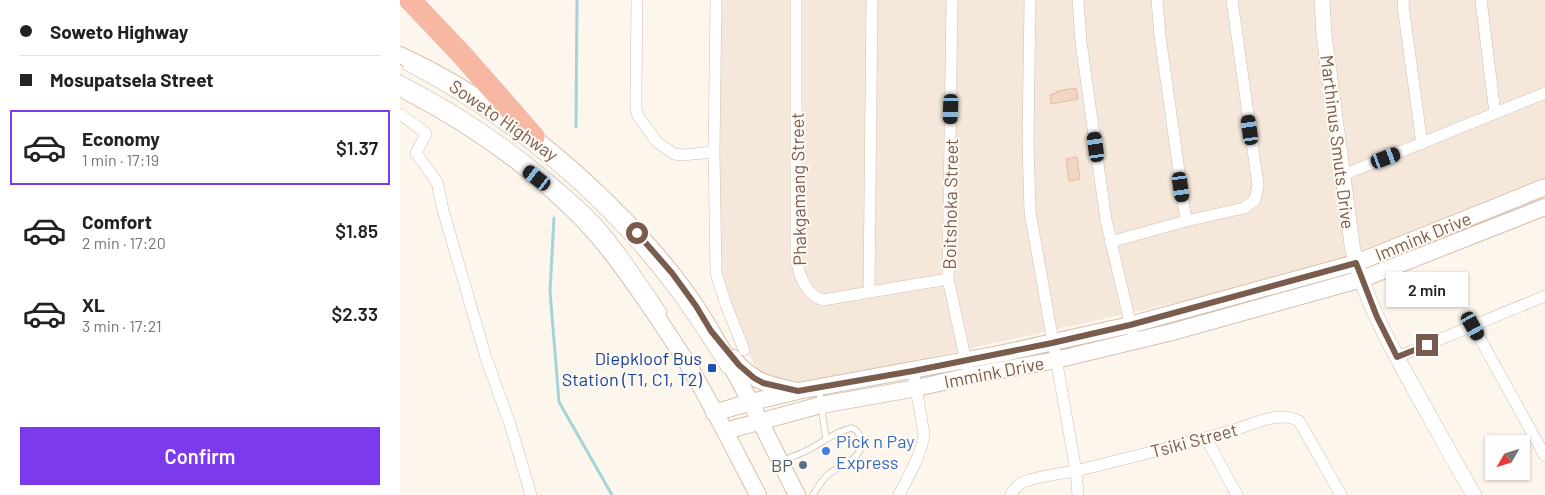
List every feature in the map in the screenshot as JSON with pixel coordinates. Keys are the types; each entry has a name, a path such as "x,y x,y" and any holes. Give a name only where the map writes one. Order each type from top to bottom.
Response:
{"highway":[{"path":"410,0 464,57 534,137"}],"main road":[{"name":"Soweto Highway","path":"400,55 471,93 534,137 597,191 637,233 672,273 696,306 711,331 749,411 780,462 797,495"},
{"name":"Soweto Highway","path":"400,88 435,106 488,141 549,188 571,207 609,250 631,279 726,420 758,495"},
{"name":"Immink Drive","path":"749,411 821,405 916,388 967,368 1052,343 1130,325 1356,263 1545,187"},
{"name":"Immink Drive","path":"726,420 798,391 913,371 1056,360 1172,332 1362,279 1545,207"},
{"path":"711,331 739,365 754,378 763,383 798,391"}],"street":[{"path":"637,0 636,102 638,116 657,142 674,154 714,152"},
{"path":"716,0 714,152 716,273 744,350"},
{"name":"Phakgamang Street","path":"796,0 796,258 807,290 823,300 836,299 948,279"},
{"path":"869,292 872,0"},
{"name":"Boitshoka Street","path":"952,0 948,279 967,368"},
{"path":"1030,0 1030,212 1076,471 1078,495"},
{"path":"1078,0 1081,42 1110,242 1135,341"},
{"path":"1157,0 1162,54 1186,220"},
{"path":"1110,242 1186,220 1244,208 1255,200 1258,185 1232,0"},
{"name":"Marthinus Smuts Drive","path":"1322,0 1324,35 1356,263 1377,317 1397,357 1474,495"},
{"path":"1404,0 1404,13 1422,144"},
{"path":"1481,0 1495,113"},
{"path":"1343,175 1545,93"},
{"path":"400,114 426,134 416,153 437,182 443,210 486,358 510,424 531,495"},
{"path":"1397,357 1545,297"},
{"path":"1473,326 1545,456"},
{"path":"899,495 923,444 923,426 913,371"},
{"name":"Tsiki Street","path":"1011,495 1016,487 1027,481 1076,471 1206,438 1271,418 1292,417 1299,421 1340,495"},
{"path":"1206,438 1237,495"}],"lane":[{"name":"Soweto Highway","path":"400,64 440,85 489,116 530,145 562,172 625,234 649,262 694,321 728,376"},
{"name":"Soweto Highway","path":"400,78 472,118 533,163 579,202 597,221 634,268 666,317"},
{"path":"819,387 826,439"},
{"name":"Soweto Highway","path":"749,411 790,495"},
{"path":"780,462 808,450 846,429 852,428 858,431 863,441 862,449 857,456 829,474 820,483 813,495"}],"shaded area":[{"path":"718,0 1545,0 1545,187 1356,263 787,389 760,379 716,273"}],"building":[{"path":"1076,88 1078,99 1051,104 1050,95 1057,93 1057,91"},
{"path":"1077,157 1080,179 1069,181 1066,159"}],"waterway":[{"path":"576,127 577,0"},
{"path":"554,218 550,291 559,402 612,495"}],"place":[{"name":"Diepkloof Bus Station (T1, C1, T2)","path":"712,368"},
{"name":"Pick n Pay Express","path":"826,451"},
{"name":"BP","path":"803,465"}],"route":[{"path":"637,233 672,273 696,306 711,331 739,365 763,383 798,391 913,371 1052,343 1130,325 1356,263 1377,317 1397,357 1427,345"}]}
